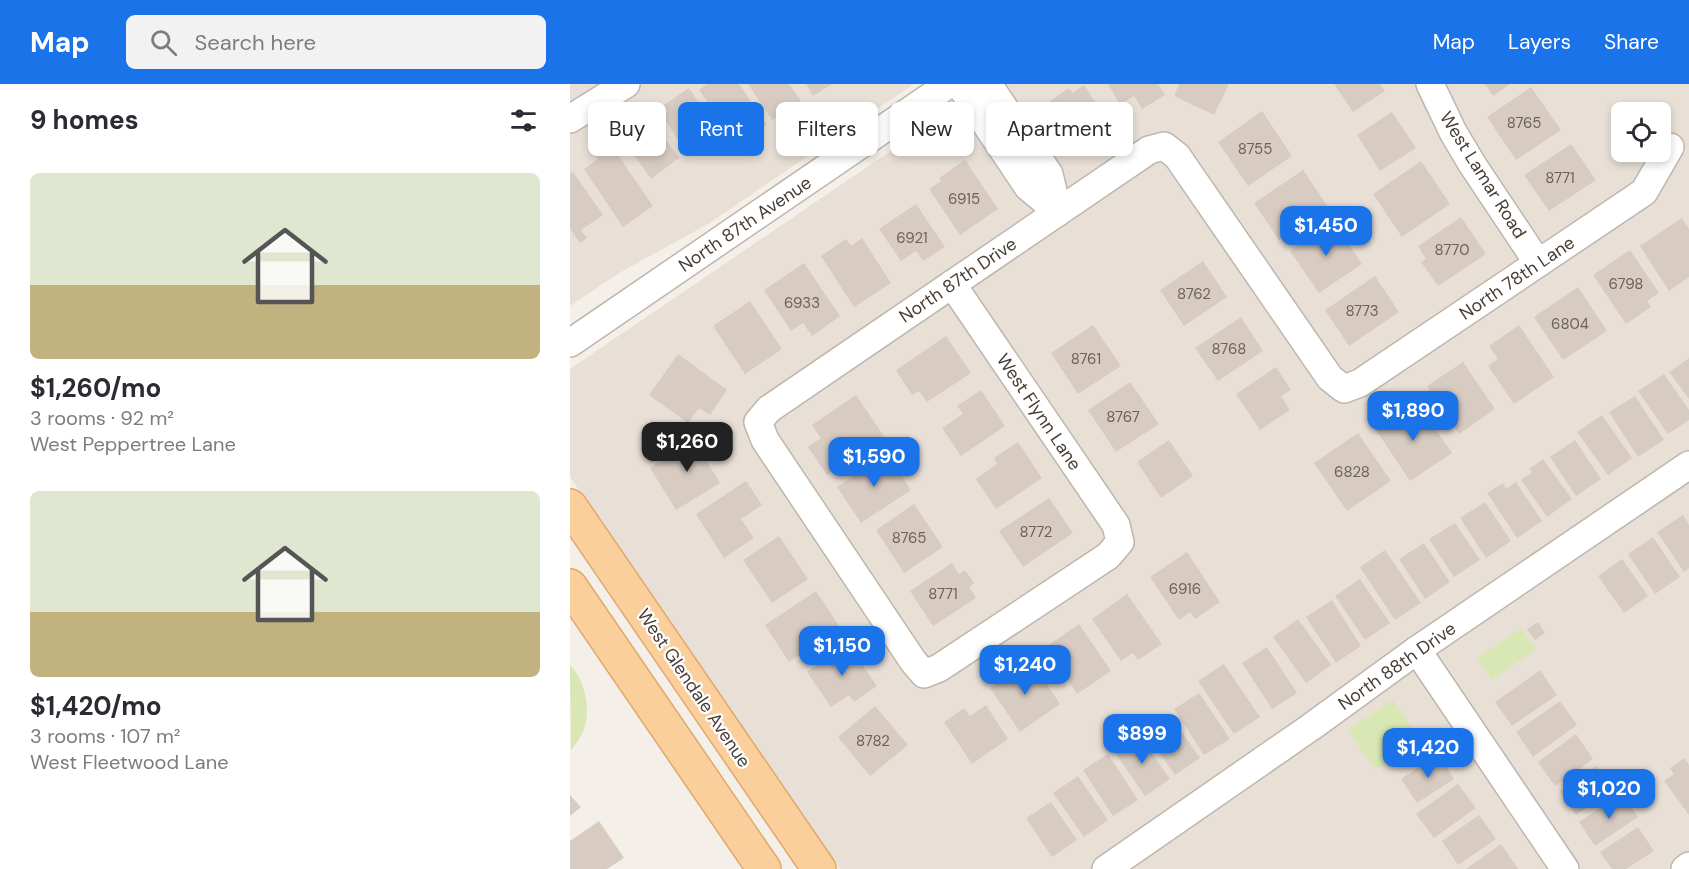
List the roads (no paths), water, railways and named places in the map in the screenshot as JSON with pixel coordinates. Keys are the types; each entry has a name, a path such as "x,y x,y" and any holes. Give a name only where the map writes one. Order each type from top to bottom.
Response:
{"main road":[{"name":"West Glendale Avenue","path":"570,506 819,869"},
{"path":"570,586 764,869"}],"street":[{"path":"570,119 626,84"},
{"name":"North 87th Avenue","path":"570,343 949,84"},
{"path":"959,84 1028,187 1058,212"},
{"path":"988,84 1049,174 1058,212"},
{"name":"West Lamar Road","path":"1430,84 1467,156 1539,263"},
{"name":"North 87th Drive","path":"924,674 765,440 758,422 769,409 1149,150 1164,146 1178,156 1330,378 1344,389"},
{"name":"North 78th Lane","path":"1344,389 1360,383 1644,192 1661,162"},
{"name":"West Flynn Lane","path":"924,674 939,668 1108,556 1120,542 1116,525 952,284"},
{"name":"North 88th Drive","path":"1107,869 1417,650 1689,465"},
{"path":"1417,650 1565,869"},
{"path":"1685,869 1689,866"}]}
